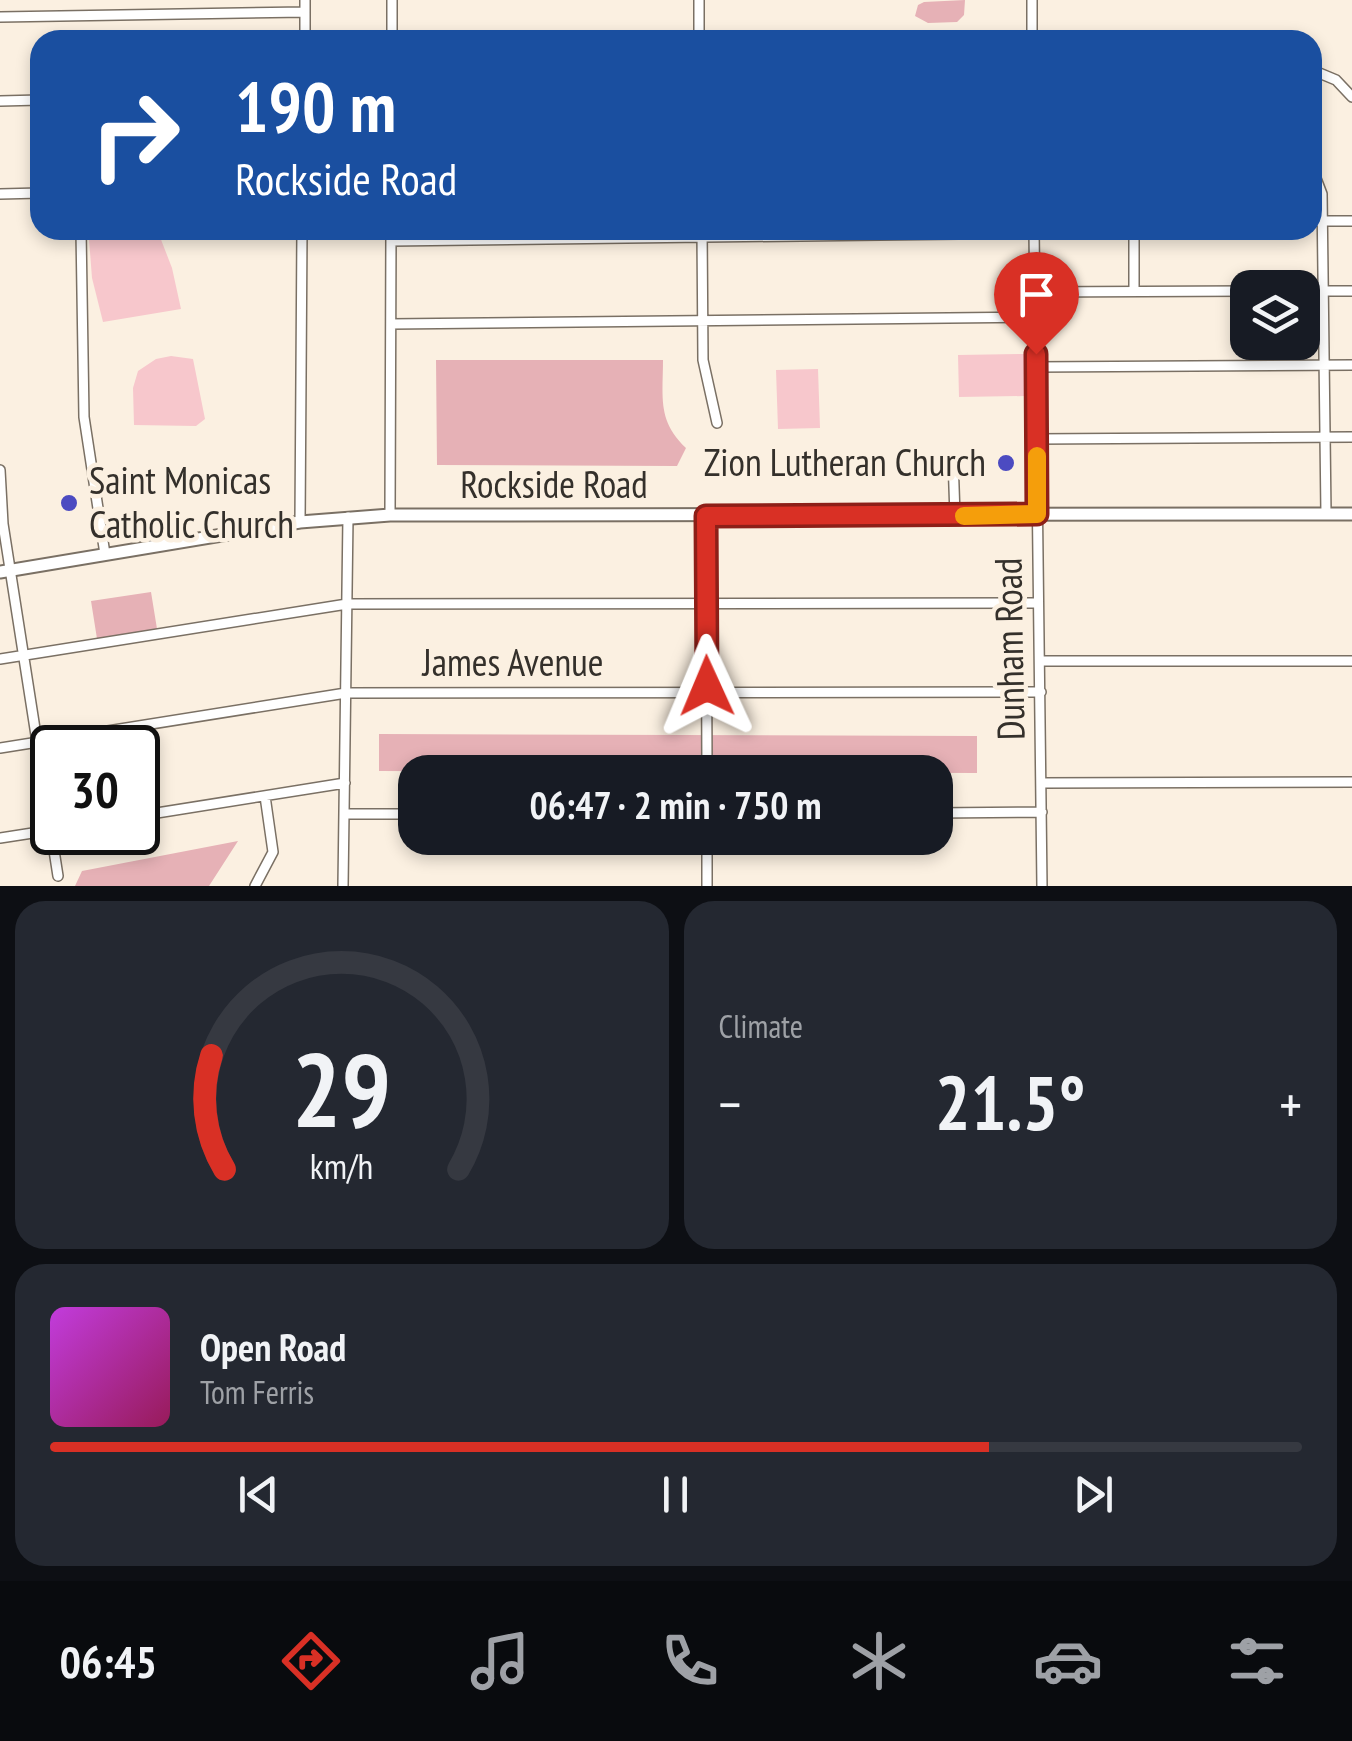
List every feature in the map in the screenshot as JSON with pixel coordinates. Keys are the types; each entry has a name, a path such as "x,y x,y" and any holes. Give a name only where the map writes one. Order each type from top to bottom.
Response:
{"main road":[{"name":"Rockside Road","path":"6,571 300,522 390,514 1352,514"}],"street":[{"path":"305,0 305,30"},
{"path":"392,0 392,30"},
{"path":"699,0 700,30"},
{"path":"1032,0 1032,30"},
{"path":"0,16 305,12"},
{"path":"1322,74 1336,80 1352,97"},
{"path":"0,100 30,100"},
{"path":"0,194 30,193"},
{"path":"1322,221 1352,221"},
{"path":"81,240 84,407 105,554"},
{"path":"300,522 302,240"},
{"path":"390,514 391,240"},
{"path":"702,240 703,360 717,423"},
{"name":"Dunham Road","path":"1034,240 1042,886"},
{"path":"1134,240 1134,291"},
{"path":"1319,240 1326,514"},
{"path":"1035,292 1230,291"},
{"path":"1323,292 1352,292"},
{"path":"391,324 1035,316"},
{"path":"1036,367 1352,365"},
{"path":"1037,439 1352,438"},
{"path":"954,458 954,516"},
{"path":"0,470 6,571 35,725"},
{"path":"706,516 707,755"},
{"path":"343,886 348,517"},
{"path":"0,659 347,604 1038,603"},
{"path":"1040,661 1352,661"},
{"name":"James Avenue","path":"145,725 346,693 1041,692"},
{"name":"James Avenue","path":"0,748 30,743"},
{"path":"1042,782 1352,782"},
{"path":"160,813 345,783"},
{"path":"255,886 273,852 266,796"},
{"path":"953,812 1042,812"},
{"path":"345,814 398,814"},
{"path":"0,838 30,833"},
{"path":"55,855 58,876"},
{"path":"707,855 707,886"}],"shaded area":[{"path":"965,0 964,15 957,22 928,23 915,16 918,5 924,2"},
{"path":"89,240 161,240 181,309 103,322 92,278"},
{"path":"1024,354 1025,396 959,397 958,355"},
{"path":"156,359 193,359 205,419 196,426 134,425 133,388 138,371"},
{"path":"436,360 663,360 666,418 686,448 677,466 437,465"},
{"path":"818,369 820,428 778,429 776,370"},
{"path":"151,592 158,635 98,645 91,601"},
{"path":"379,734 977,736 977,773 953,773 953,755 398,755 398,771 379,771"},
{"path":"238,841 209,886 75,886 82,871"}],"slow traffic":[{"path":"964,516 1037,514 1037,456"}],"place":[{"name":"Zion Lutheran Church","path":"1006,463"},
{"name":"Saint Monicas Catholic Church","path":"69,503"}],"route":[{"path":"707,686 706,516 1037,514 1036,354"}]}
